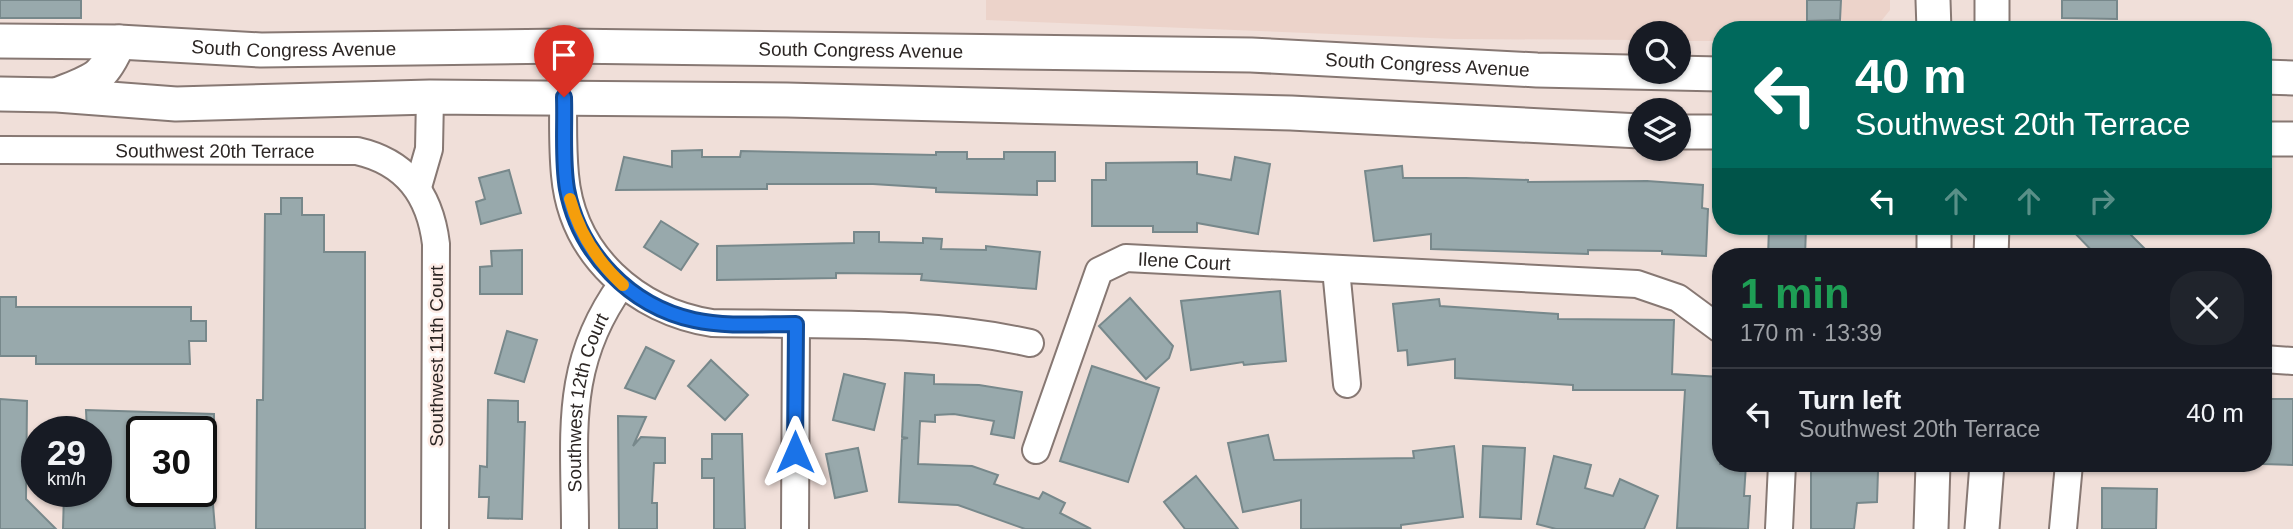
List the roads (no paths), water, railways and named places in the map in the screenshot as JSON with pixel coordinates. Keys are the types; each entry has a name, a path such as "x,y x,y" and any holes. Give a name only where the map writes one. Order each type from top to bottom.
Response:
{"main road":[{"path":"1934,0 1934,21"},
{"path":"1992,0 1992,21"},
{"name":"South Congress Avenue","path":"0,41 119,42 261,50 564,46 1237,54 1536,70 1712,74"},
{"path":"57,94 90,82 107,69 119,42"},
{"path":"2272,77 2293,78"},
{"path":"0,94 57,94 176,104 430,97 564,97 1292,113 1628,130"},
{"path":"1691,132 1712,132"},
{"path":"2272,139 2293,139"},
{"path":"1931,529 1933,472"},
{"path":"1982,529 1986,472"}],"street":[{"path":"564,46 565,175 572,209 591,249 622,284 661,309 694,320 924,326 978,332 1030,343"},
{"path":"418,187 429,149 430,97"},
{"name":"Southwest 20th Terrace","path":"0,150 356,151 397,167 418,187"},
{"name":"Southwest 11th Court","path":"418,187 433,218 436,244 435,529"},
{"name":"Ilene Court","path":"1036,450 1099,271 1112,262 1126,258 1637,284 1678,298 1712,323"},
{"path":"1336,269 1347,384"},
{"name":"Southwest 12th Court","path":"575,529 576,396 581,366 599,318 622,284"},
{"path":"795,529 796,324"},
{"path":"2272,360 2293,361"},
{"path":"1779,529 1783,472"},
{"path":"2063,529 2068,472"}]}
